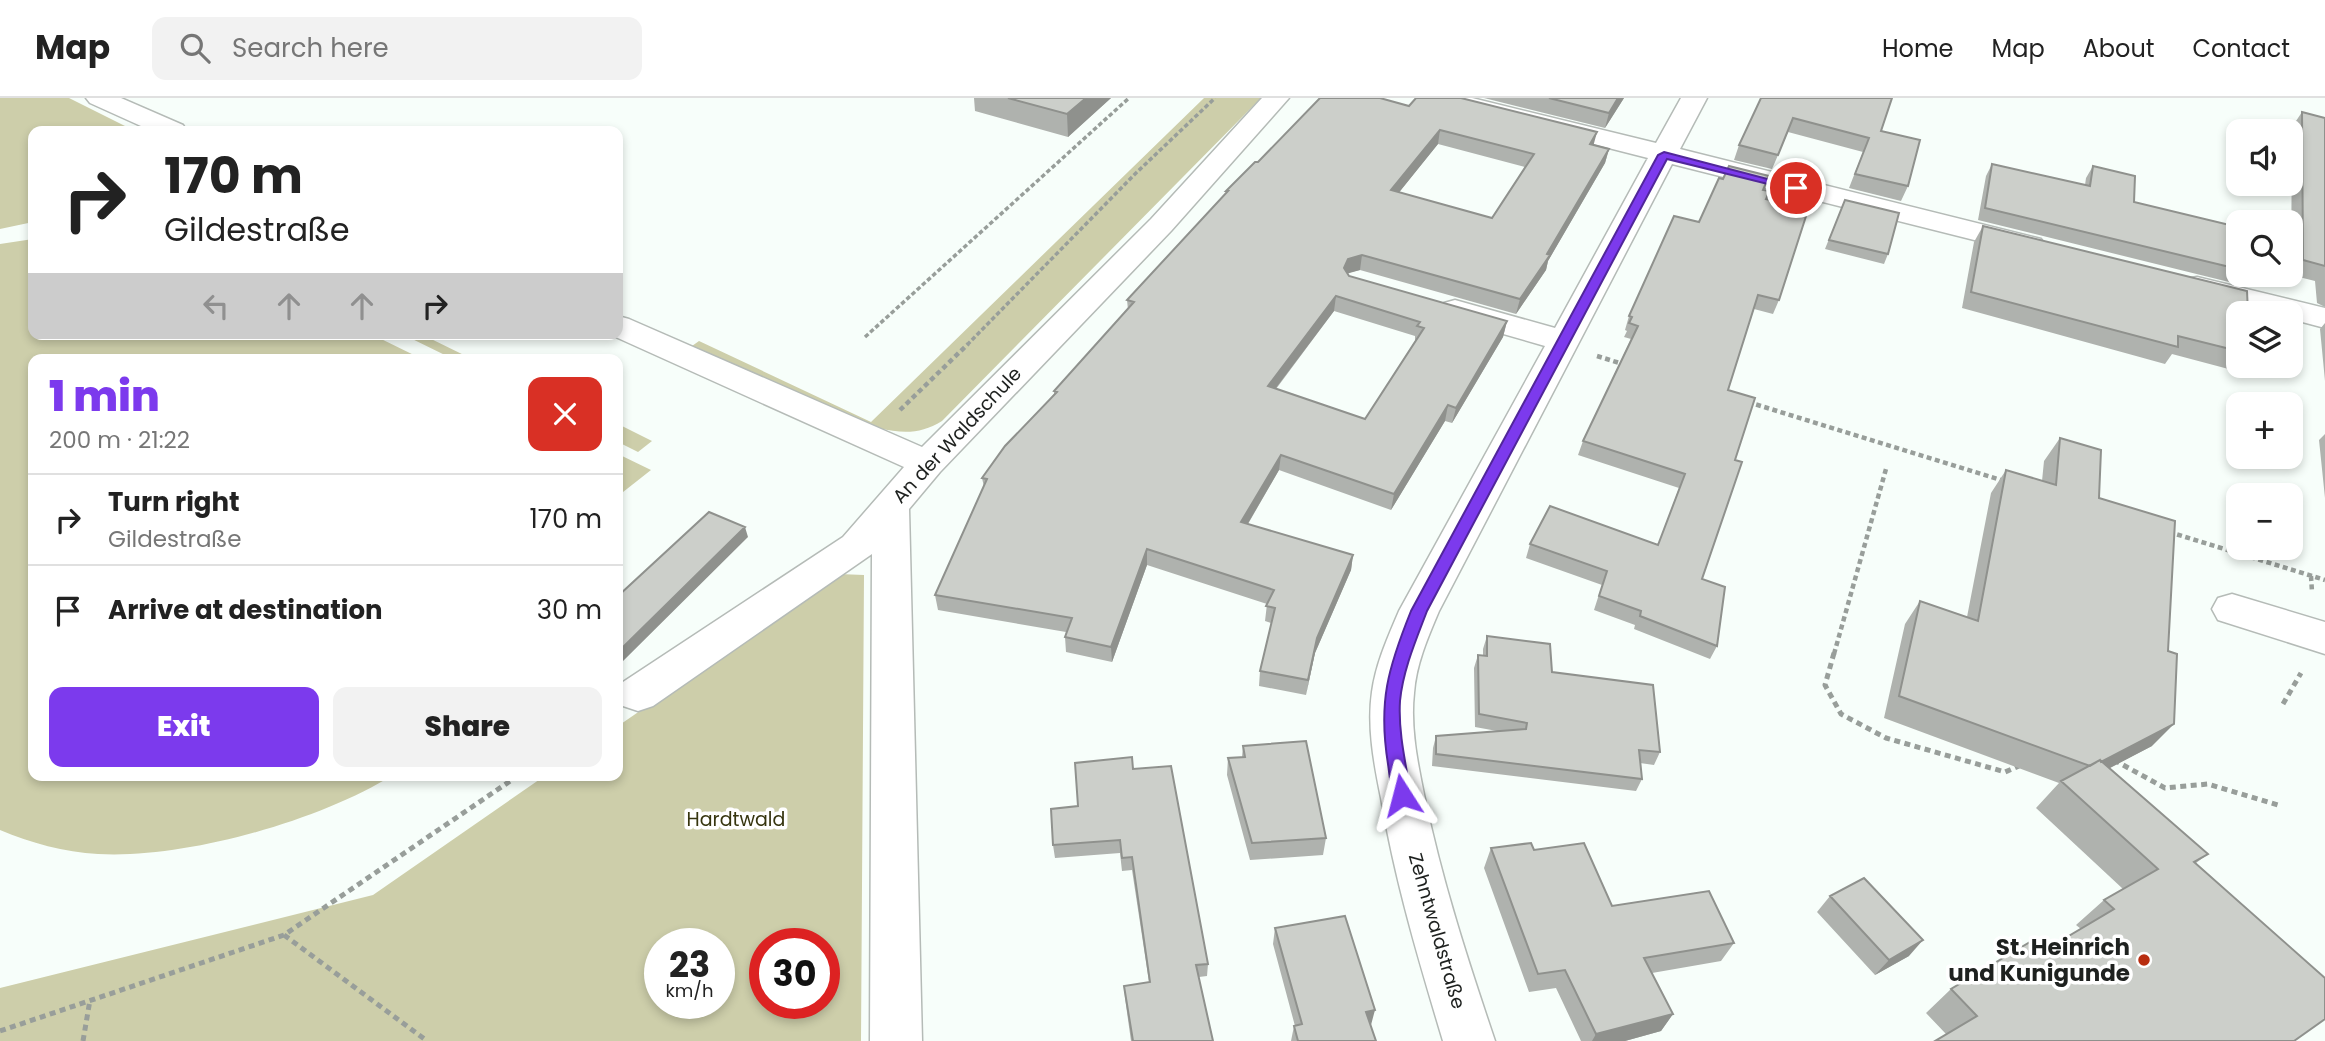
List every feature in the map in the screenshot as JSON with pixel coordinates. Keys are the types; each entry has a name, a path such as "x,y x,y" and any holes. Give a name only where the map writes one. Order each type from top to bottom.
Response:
{"street":[{"path":"99,98 163,126"},
{"name":"An der Waldschule","path":"895,1041 890,504 1161,225 1276,98"},
{"path":"1441,98 2055,251"},
{"name":"Zehntwaldstraße","path":"1469,1041 1444,962 1407,821 1394,742 1392,702 1401,656 1419,611 1694,98"},
{"path":"2177,281 2325,318"},
{"path":"1424,301 1564,343"},
{"path":"623,328 927,463"},
{"path":"638,694 856,547 890,504"},
{"path":"2232,609 2325,638"}],"path":[{"path":"865,337 1129,98"},
{"path":"871,438 950,364 1055,254 1215,98"},
{"path":"1564,343 1630,366"},
{"path":"1737,399 2004,481"},
{"path":"1886,469 1825,685 1841,714 1886,738 2006,772 2026,763"},
{"path":"2164,530 2325,580"},
{"path":"2108,756 2165,788 2208,784 2281,806"},
{"path":"0,1031 284,935 510,781"},
{"path":"284,935 427,1041"},
{"path":"83,1041 90,1000"}],"green space":[{"path":"0,98 69,98 125,126 28,126 28,223 0,229"},
{"path":"1204,98 1261,98 942,421 934,425 912,432 879,428 692,346 699,341 871,422"},
{"path":"28,240 28,340 383,340 412,354 28,354 28,781 382,781 363,792 290,822 250,834 170,850 133,854 85,853 48,846 0,830 0,244"},
{"path":"414,340 433,340 462,354 443,354"},
{"path":"623,426 652,441 638,452 623,444"},
{"path":"623,456 651,470 623,492"},
{"name":"Hardtwald","path":"839,574 864,575 861,1041 0,1041 0,988 373,895 537,781 623,781 623,723"}],"building":[{"path":"1008,98 1086,98 1067,114"},
{"path":"1320,98 1380,98 1409,106 1416,98 1461,98 1597,132 1590,144 1609,149 1547,254 1550,255 1520,299 1362,255 1348,259 1344,268 1349,276 1507,321 1456,408 1448,405 1394,494 1281,455 1241,522 1353,555 1317,638 1308,680 1260,671 1275,608 1266,606 1274,590 1147,549 1111,647 1065,637 1072,618 935,595 987,479 982,478 1005,446 1057,392 1054,391 1134,302 1127,300 1226,191","holes":["1440,130 1534,154 1492,218 1391,190","1336,296 1420,322 1417,326 1424,328 1365,419 1268,386"]},
{"path":"1549,98 1618,98 1609,113"},
{"path":"1761,98 1892,98 1881,131 1920,140 1908,186 1855,174 1869,138 1793,118 1778,155 1739,145"},
{"path":"2302,112 2325,118 2325,266 2303,260"},
{"path":"1992,164 2090,186 2093,166 2135,176 2134,202 2226,224 2226,266 1985,208"},
{"path":"1729,166 1769,176 1763,190 1770,191 1766,199 1808,210 1779,300 1758,295 1728,390 1755,398 1735,460 1742,462 1702,579 1725,587 1717,646 1640,616 1641,611 1599,596 1607,571 1530,544 1550,506 1658,545 1685,474 1583,441 1638,326 1629,323 1632,317 1629,316 1674,216 1699,222 1719,178 1723,179"},
{"path":"1845,200 1899,213 1888,254 1829,240"},
{"path":"1983,226 2247,291 2247,301 2226,301 2226,348 2178,336 2178,347 1971,292"},
{"path":"2060,438 2101,450 2099,498 2175,521 2168,651 2177,654 2174,724 2090,766 1899,696 1920,601 1978,621 2006,470 2056,485"},
{"path":"709,512 745,527 623,647 623,591"},
{"path":"1487,636 1550,644 1552,672 1653,685 1660,752 1639,750 1642,779 1436,754 1436,736 1526,729 1527,723 1479,714 1478,655 1487,656"},
{"path":"1306,741 1326,838 1252,843 1228,758 1245,757 1243,746"},
{"path":"1132,757 1133,769 1171,766 1208,964 1196,965 1213,1041 1133,1041 1124,986 1150,982 1132,857 1122,858 1120,840 1053,845 1051,809 1078,806 1075,763"},
{"name":"St. Heinrich und Kunigunde","path":"2100,760 2208,854 2194,862 2325,978 2325,1019 2294,1041 1935,1041 1977,1016 1951,989 2030,942 2040,953 2114,909 2104,900 2158,869 2061,781"},
{"path":"1531,843 1534,850 1584,843 1612,906 1709,891 1734,943 1644,958 1673,1014 1596,1034 1565,970 1538,974 1491,848"},
{"path":"1864,878 1923,940 1889,960 1830,896"},
{"path":"1345,916 1375,1010 1366,1012 1376,1041 1298,1041 1294,1026 1302,1024 1275,928"}],"place":[{"name":"St. Heinrich und Kunigunde","path":"2144,960"}],"route":[{"path":"1402,795 1394,742 1392,702 1401,656 1419,611 1664,155 1796,188"}]}
